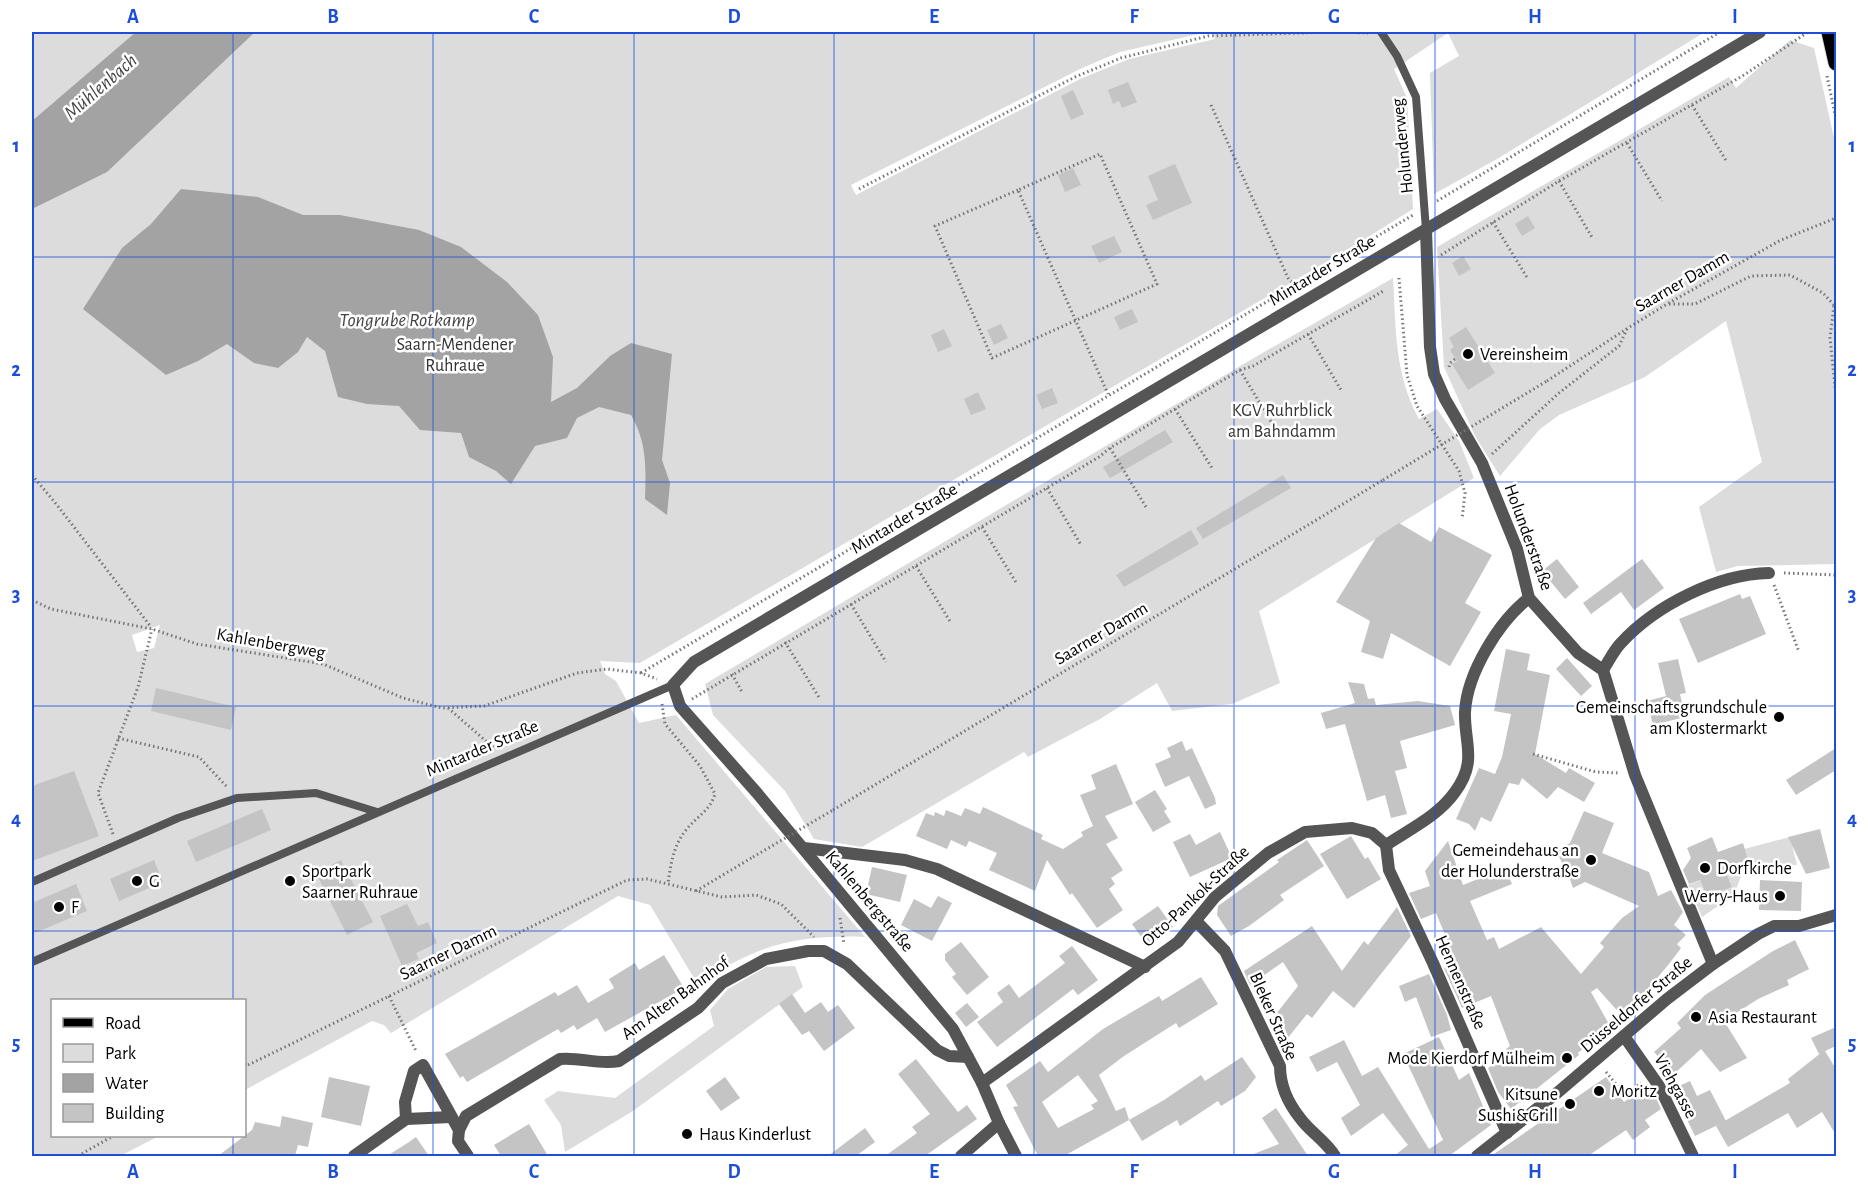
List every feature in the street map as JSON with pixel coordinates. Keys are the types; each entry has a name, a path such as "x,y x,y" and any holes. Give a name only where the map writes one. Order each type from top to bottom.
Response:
{"main road":[{"path":"1829,32 1831,69"}],"street":[{"name":"Mintarder Straße","path":"673,685 694,662 1760,32"},
{"name":"Holunderstraße","path":"1426,230 1430,347 1434,374 1445,399 1482,464 1517,549 1529,598 1578,653 1603,670"},
{"path":"1713,964 1635,775 1603,670 1620,644 1652,615 1708,585 1751,573 1769,573"},
{"path":"1386,845 1437,813 1456,791 1466,771 1470,748 1465,712 1470,684 1485,652 1516,608 1529,598"},
{"name":"Kahlenbergstraße","path":"673,685 680,706 804,849 953,1029 982,1083 1016,1156"},
{"name":"Otto-Pankok-Straße","path":"982,1083 1178,942 1215,897 1268,853 1305,832 1352,828 1371,833 1386,845"},
{"name":"Hennenstraße","path":"1386,845 1389,870 1433,963 1507,1133"},
{"name":"Otto-Pankok-Straße","path":"804,849 905,860 937,869 1145,967"},
{"name":"Düsseldorfer Straße","path":"1477,1156 1667,999 1713,964 1758,934 1774,927 1799,926 1836,915"},
{"name":"Bleker Straße","path":"1196,921 1225,951 1280,1066 1280,1083 1300,1119 1329,1146 1335,1156"},
{"name":"Am Alten Bahnhof","path":"459,1130 466,1116 560,1059 573,1058 606,1064 619,1061 698,1008 722,983 766,958 808,951 824,951"},
{"path":"824,951 847,964 937,1050 949,1056 968,1057"},
{"name":"Viehgasse","path":"1624,1036 1659,1086 1693,1156"},
{"path":"406,1119 405,1102 414,1071 423,1065 459,1130 459,1141 468,1156"},
{"path":"354,1156 406,1119 451,1117"},
{"path":"961,1156 999,1123"}],"lane":[{"name":"Holunderweg","path":"1381,33 1397,56 1416,97 1426,230"},
{"name":"Mintarder Straße","path":"32,962 673,685"},
{"path":"32,882 178,818 237,798 316,793 377,812"}],"path":[{"path":"859,189 1075,77 1121,58 1208,36 1331,32"},
{"path":"1340,32 1381,33"},
{"path":"1108,395 1720,32"},
{"path":"1426,263 1559,181 1744,75 1808,32"},
{"path":"1831,69 1836,119"},
{"path":"1211,105 1288,278 1308,300"},
{"path":"1692,105 1727,162"},
{"path":"1627,143 1662,201"},
{"path":"1100,154 1157,284 1076,321 992,358 934,226 1100,154"},
{"path":"1559,181 1593,239"},
{"path":"1018,190 1116,414"},
{"name":"Saarner Damm","path":"696,891 1547,381 1667,304 1781,240 1836,218"},
{"path":"1493,222 1528,279"},
{"path":"1667,304 1695,304 1751,276 1790,275 1823,293 1835,303 1830,338 1836,397"},
{"path":"1399,278 1407,375 1417,406 1459,471 1465,493 1462,519"},
{"path":"680,706 1100,457 1110,448 1240,370 1253,366 1385,290"},
{"path":"1482,464 1559,393 1619,346 1628,328"},
{"path":"1308,334 1341,390"},
{"path":"1240,370 1276,430"},
{"name":"Kahlenbergweg","path":"32,600 51,609 152,629 197,644 323,664 403,698 442,708 484,706 577,673 607,669 641,673 1108,395"},
{"path":"1175,409 1212,468"},
{"path":"1110,448 1146,507"},
{"path":"32,475 152,629 138,687 98,793 117,845"},
{"path":"1047,488 1081,545"},
{"path":"981,527 1017,584"},
{"path":"916,565 951,623"},
{"path":"1799,652 1769,573 1836,575"},
{"path":"851,604 886,662"},
{"path":"785,642 820,699"},
{"path":"732,674 742,692"},
{"path":"668,883 673,852 686,831 712,804 715,794 700,766 665,724 662,705 673,685"},
{"path":"448,708 504,758"},
{"path":"118,738 199,757 237,798"},
{"path":"1533,754 1596,772 1635,775"},
{"name":"Saarner Damm","path":"246,1066 627,880 647,879 722,897 756,895 781,904 809,931 824,951"},
{"path":"835,887 847,964"},
{"path":"389,996 423,1065"},
{"path":"1606,1072 1625,1095 1652,1074"},
{"path":"78,1156 111,1137"}],"green space":[{"name":"Saarn-Mendener Ruhraue","path":"32,32 1207,32 1120,52 1082,68 851,185 856,195 1080,79 1129,59 1215,39 1213,32 1705,32 1497,159 1434,194 1430,73 1459,56 1448,33 1394,69 1407,98 1413,209 1352,247 640,663 600,661 605,674 616,681 639,723 676,715 865,937 812,938 762,950 729,965 700,988 650,905 618,896 391,1033 384,1025 372,1021 246,1089 246,999 51,999 51,1137 157,1137 120,1156 32,1156","holes":["160,625 154,648 137,652 132,635"]},
{"path":"1790,40 1814,48 1836,147 1836,564 1738,566 1716,572 1699,507 1762,462 1726,321 1645,377 1559,415 1540,429 1500,476 1475,436 1444,367 1437,247 1729,77 1736,88"},
{"name":"KGV Ruhrblick am Bahndamm","path":"1393,278 1398,350 1411,402 1419,419 1437,409 1459,441 1474,478 1259,611 1280,683 1232,704 1172,711 1157,683 1100,719 1028,757 1024,752 862,847 814,839 785,791 713,715 705,684 1252,359"},
{"path":"1790,837 1797,865 1746,865 1733,896 1702,917 1688,885 1700,880 1707,897 1732,887 1724,867 1748,860 1744,849"},
{"path":"795,966 803,987 633,1111 565,1152 561,1125 544,1100 558,1091 615,1098 714,1026 710,1010 728,989 766,967"}],"water":[{"name":"Mühlenbach","path":"136,32 255,32 107,172 32,209 32,121"},
{"name":"Tongrube Rotkamp","path":"181,189 258,197 303,215 340,215 419,230 461,247 507,282 538,315 553,357 551,402 577,388 610,356 631,343 672,354 662,460 670,483 667,515 645,499 643,445 631,415 599,407 577,418 567,438 535,446 511,484 496,471 469,457 461,433 420,430 399,406 367,404 338,397 325,351 307,337 298,352 278,368 254,363 227,344 198,361 166,375 83,309 122,248 151,224"}],"building":[{"path":"1128,82 1137,102 1122,108 1119,101 1113,104 1108,90"},
{"path":"1073,90 1084,114 1071,120 1061,96"},
{"path":"1175,164 1192,203 1153,220 1146,205 1158,200 1148,176"},
{"path":"1073,168 1081,185 1065,192 1058,175"},
{"path":"1528,216 1535,228 1522,236 1515,224"},
{"path":"1114,236 1122,252 1099,263 1091,246"},
{"path":"1463,256 1471,269 1459,276 1452,263"},
{"path":"1132,309 1138,322 1120,330 1114,317"},
{"path":"1001,324 1008,338 994,345 987,330"},
{"name":"Vereinsheim","path":"1466,327 1495,373 1468,390 1452,364 1457,361 1450,350 1454,347 1449,338"},
{"path":"944,329 952,346 938,352 931,335"},
{"path":"1052,388 1058,403 1042,409 1036,395"},
{"path":"978,392 986,409 971,415 964,399"},
{"path":"1165,430 1173,442 1110,478 1103,467"},
{"path":"1283,475 1291,488 1203,539 1196,528"},
{"path":"1399,523 1431,542 1439,527 1492,555 1465,603 1481,612 1450,666 1391,633 1383,659 1361,652 1370,621 1336,602 1376,538"},
{"path":"1191,530 1199,544 1124,587 1116,575"},
{"path":"1557,559 1579,587 1565,599 1542,571"},
{"path":"1642,559 1664,588 1634,610 1621,592 1591,614 1583,603"},
{"path":"1740,594 1742,599 1750,596 1766,634 1698,663 1679,619"},
{"path":"1506,649 1530,654 1527,670 1550,675 1535,754 1566,773 1569,768 1595,783 1584,802 1558,787 1547,799 1522,778 1519,785 1509,783 1491,822 1481,817 1475,831 1469,824 1456,819 1479,768 1495,774 1502,757 1511,714 1494,711"},
{"path":"1567,658 1592,686 1581,696 1556,669"},
{"path":"1678,659 1686,693 1680,694 1685,717 1653,725 1647,701 1666,696 1658,663"},
{"path":"1348,682 1364,684 1368,699 1374,698 1376,705 1418,701 1450,706 1455,725 1400,741 1407,768 1395,771 1407,814 1391,818 1385,795 1367,801 1345,724 1326,729 1321,713 1355,703"},
{"path":"156,688 236,707 231,730 151,711"},
{"path":"1182,741 1186,751 1192,748 1215,798 1216,804 1205,809 1189,776 1165,787 1155,764 1171,757 1167,748"},
{"path":"1836,748 1836,770 1796,795 1786,780"},
{"path":"1116,764 1133,804 1105,816 1118,838 1106,844 1123,870 1111,878 1115,884 1109,889 1123,910 1097,928 1072,893 1070,895 1047,860 1035,891 989,870 997,853 969,841 966,847 951,840 947,849 916,836 926,813 934,816 935,812 944,816 946,810 961,816 965,808 980,814 983,807 1043,835 1041,839 1063,849 1083,836 1081,832 1093,826 1080,795 1096,789 1091,775"},
{"path":"74,771 99,836 32,861 32,786"},
{"path":"1155,790 1167,809 1164,811 1171,822 1153,832 1135,802"},
{"path":"262,809 271,830 196,862 187,841"},
{"path":"1584,811 1614,823 1602,853 1649,872 1658,896 1671,890 1683,912 1674,925 1686,935 1677,944 1681,948 1669,964 1632,1008 1622,1016 1597,988 1591,992 1610,1026 1578,1053 1579,1055 1511,1109 1498,1092 1488,1068 1509,1054 1506,1049 1510,1046 1491,996 1462,1008 1444,968 1449,965 1446,957 1453,954 1436,913 1421,919 1409,893 1430,886 1425,871 1448,841 1463,885 1505,868 1512,884 1470,901 1487,940 1494,937 1499,949 1541,927 1581,974 1604,947 1600,943 1622,918 1639,906 1585,882 1573,888 1569,876 1559,872 1563,865 1556,850 1570,843"},
{"path":"1820,829 1830,868 1806,874 1788,837"},
{"path":"1220,832 1232,858 1190,877 1173,842 1190,834 1196,845"},
{"path":"1351,836 1365,859 1368,857 1381,879 1347,899 1320,854"},
{"name":"Dorfkirche","path":"1712,837 1718,852 1743,843 1748,860 1724,867 1732,887 1707,897 1700,880 1689,884 1683,870 1691,858 1687,848"},
{"path":"1307,840 1324,866 1280,895 1284,900 1249,926 1231,936 1217,915 1218,906 1279,862 1277,860"},
{"name":"G","path":"154,860 163,882 119,901 110,879"},
{"path":"341,860 373,922 347,935 316,873"},
{"path":"872,867 907,875 900,902 866,894"},
{"name":"Werry-Haus","path":"1760,880 1802,882 1801,911 1759,910"},
{"name":"F","path":"76,884 87,911 35,933 32,925 32,903"},
{"path":"938,896 952,903 932,941 901,925 914,899 931,908"},
{"path":"407,904 418,926 428,922 437,943 416,953 419,959 402,966 380,916"},
{"path":"1158,906 1173,927 1147,945 1132,924"},
{"path":"1397,907 1411,936 1354,1008 1333,991 1312,1018 1307,1014 1283,1044 1274,1035 1269,1023 1298,986 1283,962 1250,985 1244,971 1312,926 1342,971 1364,941 1368,945"},
{"path":"1795,940 1809,969 1787,980 1789,985 1758,999 1724,1021 1747,1058 1720,1072 1701,1049 1674,1074 1654,1052 1681,1028 1677,1023 1705,995 1773,951"},
{"path":"961,942 989,977 967,995 952,977 956,974 945,960 945,954"},
{"path":"1072,946 1098,980 1078,995 1073,989 997,1047 977,1022 1003,1002 997,993 1009,984 1019,998 1065,963 1059,956"},
{"path":"664,955 684,988 605,1032 597,1018 577,1030 574,1025 561,1033 558,1029 467,1082 463,1076 460,1078 445,1054 555,992 558,996 577,985 588,1003 614,988 609,979 635,963 639,970"},
{"path":"1429,974 1451,1030 1431,1037 1416,997 1405,1002 1399,986"},
{"path":"1201,977 1218,1004 1179,1028 1176,1023 1099,1075 1116,1111 1125,1107 1129,1120 1064,1156 1038,1156 1013,1107 1018,1106 1006,1085 1040,1061 1048,1072 1103,1029 1159,996 1162,1001","holes":["1078,1075 1098,1101 1091,1105 1094,1109 1058,1128 1042,1102"]},
{"path":"792,994 805,1013 821,1002 828,1012 838,1005 855,1028 824,1051 809,1031 802,1035 779,1004"},
{"path":"967,1003 979,1017 966,1027 955,1013"},
{"path":"1836,1027 1836,1046 1825,1051 1836,1069 1836,1135 1822,1112 1797,1128 1788,1113 1728,1147 1716,1126 1790,1083 1788,1079 1822,1052 1819,1054 1811,1038"},
{"path":"1439,1037 1459,1080 1469,1073 1491,1125 1449,1156 1394,1156 1408,1145 1383,1113 1351,1136 1341,1118 1360,1105 1337,1062 1317,1072 1309,1057 1344,1040 1362,1076 1378,1067 1429,1149 1443,1140 1403,1054"},
{"path":"1242,1057 1256,1077 1245,1091 1221,1106 1218,1101 1180,1126 1177,1120 1142,1141 1129,1120 1201,1075 1205,1081"},
{"path":"916,1059 958,1112 967,1105 977,1119 925,1156 885,1156 917,1133 912,1127 930,1114 898,1074"},
{"path":"329,1077 370,1086 361,1126 321,1117"},
{"path":"725,1077 740,1098 721,1111 706,1091"},
{"path":"1606,1077 1624,1102 1645,1086 1652,1099 1656,1098 1661,1109 1645,1120 1650,1127 1633,1140 1626,1130 1588,1156 1491,1156"},
{"path":"1690,1081 1697,1096 1710,1090 1726,1121 1695,1136 1677,1099 1675,1100 1670,1090"},
{"path":"1276,1108 1308,1156 1251,1156 1279,1144 1262,1118"},
{"path":"282,1116 313,1123 308,1147 298,1145 295,1156 218,1156 246,1137 255,1122 280,1127"},
{"path":"529,1124 548,1156 501,1156 494,1145"},
{"path":"865,1128 875,1142 856,1156 828,1156"},
{"path":"416,1137 429,1156 387,1156 409,1142"}],"place":[{"name":"Vereinsheim","path":"1468,354"},
{"name":"Gemeinschaftsgrundschule am Klostermarkt","path":"1779,717"},
{"name":"Gemeindehaus an der Holunderstraße","path":"1591,860"},
{"name":"Dorfkirche","path":"1705,868"},
{"name":"G","path":"137,881"},
{"name":"Sportpark Saarner Ruhraue","path":"290,881"},
{"name":"Werry-Haus","path":"1780,896"},
{"name":"F","path":"59,907"},
{"name":"Asia Restaurant","path":"1696,1017"},
{"name":"Mode Kierdorf Mülheim","path":"1567,1058"},
{"name":"Moritz","path":"1599,1091"},
{"name":"Kitsune Sushi&Grill","path":"1570,1104"},
{"name":"Haus Kinderlust","path":"687,1134"}]}
